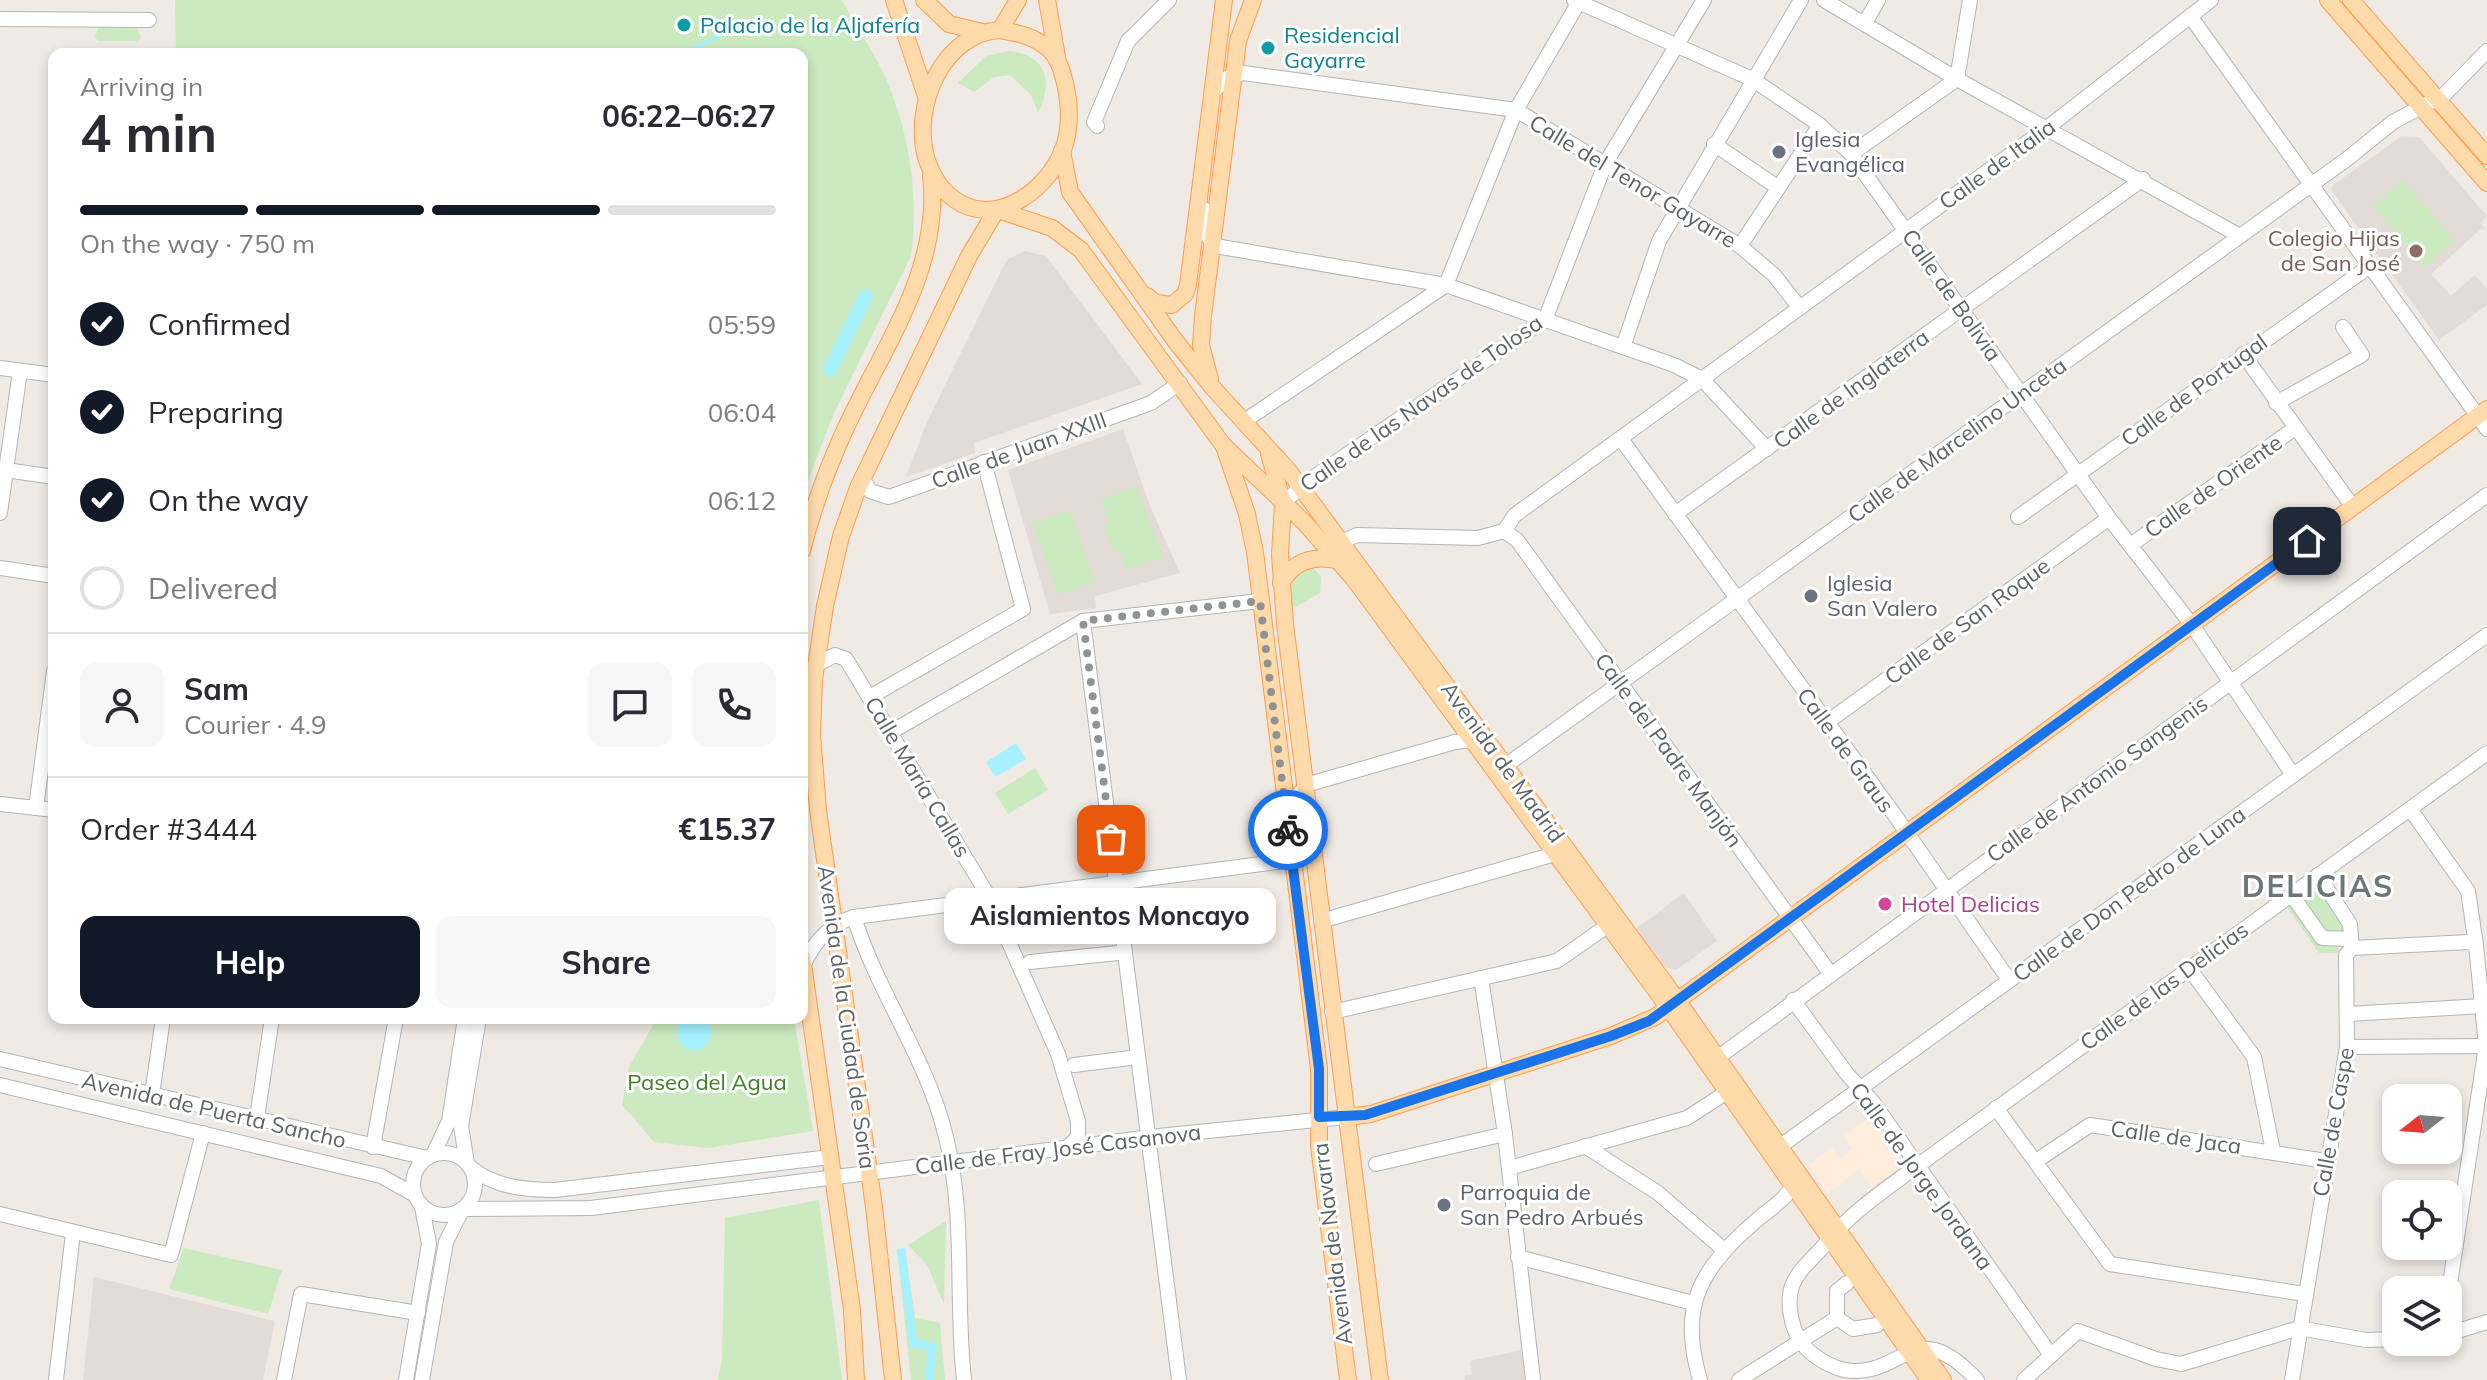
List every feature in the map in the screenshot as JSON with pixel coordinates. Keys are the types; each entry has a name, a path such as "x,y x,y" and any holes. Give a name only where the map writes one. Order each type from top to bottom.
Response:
{"main road":[{"path":"894,0 927,99"},
{"path":"924,0 949,24 982,32 1000,30 1039,42 1057,59"},
{"path":"1000,30 1018,0"},
{"path":"931,171 954,199 977,210 998,211 1036,187 1062,151 1069,99 1057,59 1047,0"},
{"path":"1141,292 1156,303 1167,306 1185,294 1224,0"},
{"path":"1213,388 1201,345 1241,24 1253,0"},
{"path":"2328,0 2487,183"},
{"path":"2351,0 2487,156"},
{"path":"808,534 843,434 924,263 934,221 931,171 924,146 927,99 943,64 982,32"},
{"name":"Avenida de Madrid","path":"1062,151 1070,192 1141,292 1213,388 1300,487 1341,542 1503,774 1672,1003 1916,1351 1943,1380"},
{"name":"Avenida de Madrid","path":"998,211 1052,228 1081,250 1223,445 1340,562 1478,739"},
{"name":"Avenida de la Ciudad de Soria","path":"893,1380 814,770 816,665 841,536 862,477 969,256 998,211"},
{"path":"1346,1117 1371,1114 1634,1028 2353,507 2484,418"},
{"name":"Avenida de Navarra","path":"1223,445 1250,527 1260,601 1319,1069 1319,1146 1348,1380"},
{"name":"Avenida de Navarra","path":"1265,446 1283,503 1281,583 1380,1380"},
{"path":"1281,583 1291,569 1305,560 1321,557 1340,562 1341,542"},
{"name":"Avenida de Madrid","path":"1503,774 1607,926 1672,1003"},
{"name":"Avenida de la Ciudad de Soria","path":"808,997 852,1310 856,1380"},
{"name":"Avenida de Madrid","path":"1712,1061 1727,1092 1776,1150 1793,1185 1834,1232"},
{"name":"Avenida de Madrid","path":"1916,1351 1929,1380"}],"street":[{"path":"1097,126 1094,122 1103,96 1128,41 1169,0"},
{"name":"Calle de las Navas de Tolosa","path":"1283,503 1300,487 1545,320 1605,164 1704,0"},
{"path":"1623,347 1659,241 1801,0"},
{"path":"1824,0 1957,79 2143,179 2240,236"},
{"path":"1865,23 1878,0"},
{"path":"1851,154 1957,79 1970,0"},
{"name":"Calle de Italia","path":"1504,531 1515,515 2047,128 2211,0"},
{"path":"1243,422 1446,285 1516,110 1578,1"},
{"name":"Calle de Bolivia","path":"1578,1 1752,79 1820,125 1851,154 1964,309 2077,474 2192,625 2293,775"},
{"path":"2190,16 2484,418"},
{"path":"0,19 149,20"},
{"name":"Calle de Marcelino Unceta","path":"1503,774 1621,683 2312,184 2393,122 2437,99 2487,51"},
{"path":"1213,93 1234,74"},
{"name":"Calle del Tenor Gayarre","path":"1234,74 1516,110 1740,246 1774,275 1799,307"},
{"path":"1740,246 1820,125"},
{"path":"1714,144 1777,187"},
{"name":"Calle de Inglaterra","path":"1675,514 2143,179"},
{"path":"1201,181 1204,226 1212,244 1446,285 1623,347 1702,379 1767,449"},
{"name":"Calle de Portugal","path":"2018,517 2370,266"},
{"path":"2276,403 2362,355 2343,327"},
{"path":"2243,354 2353,507"},
{"path":"0,368 48,374"},
{"path":"0,513 20,371"},
{"name":"Calle de Juan XXIII","path":"862,477 870,491 889,497 1151,403 1180,383"},
{"name":"Calle de Oriente","path":"2132,544 2295,428"},
{"name":"Calle de Graus","path":"1621,439 1947,889 2009,980"},
{"path":"870,697 1023,609 984,462"},
{"path":"6,470 48,476"},
{"name":"Calle de Antonio Sangenis","path":"1712,1061 2487,495"},
{"name":"Calle de San Roque","path":"1826,723 2109,518"},
{"path":"1341,542 1357,535 1478,538 1504,531"},
{"name":"Calle del Padre Manjón","path":"1504,531 1517,540 1830,973"},
{"path":"0,568 48,575"},
{"path":"891,732 1083,621 1260,601"},
{"path":"1083,621 1179,1380"},
{"name":"Calle de Don Pedro de Luna","path":"1776,1150 2487,635"},
{"name":"Calle María Callas","path":"816,665 835,655 843,656 989,897 1045,1021 1064,1072 1079,1133 1068,1147"},
{"path":"36,808 48,726"},
{"path":"1287,818 1304,787 1478,739"},
{"name":"Calle de las Delicias","path":"1799,1341 1791,1316 1791,1289 1808,1258 1834,1232 1996,1108 2486,755"},
{"path":"0,804 48,809"},
{"path":"2410,809 2468,891 2487,1046 2451,1276"},
{"path":"1321,921 1555,854"},
{"path":"808,954 834,925 854,917 989,897 1292,860"},
{"name":"Calle de Caspe","path":"2292,1380 2347,1047 2346,955 2351,943 2350,924 2318,875"},
{"path":"2291,894 2322,938 2351,943 2473,943"},
{"path":"854,917 863,944 929,1078 952,1162 961,1228 964,1380"},
{"path":"1332,1012 1557,961 1607,926"},
{"path":"1030,962 1118,953"},
{"path":"2189,968 2254,1057 2273,1151"},
{"path":"1481,978 1505,1134 1533,1380"},
{"name":"Calle de Jorge Jordana","path":"1793,1000 1873,1102 2050,1354"},
{"path":"2348,1014 2483,1006"},
{"path":"152,1095 162,1024"},
{"path":"257,1118 271,1024"},
{"path":"373,1147 395,1024"},
{"path":"406,1380 429,1244 414,1177 443,1134 464,1024"},
{"path":"422,1380 449,1235 471,1200 475,1187 461,1126 478,1024"},
{"path":"2347,1047 2487,1046"},
{"path":"1074,1065 1138,1057"},
{"name":"Avenida de Puerta Sancho","path":"0,1059 401,1154 430,1156"},
{"name":"Avenida de Puerta Sancho","path":"0,1085 393,1181 419,1201"},
{"path":"1509,1168 1687,1118 1727,1092"},
{"path":"1996,1108 2110,1264 2305,1294"},
{"name":"Calle de Fray José Casanova","path":"462,1210 591,1208 1068,1147 1319,1117 1346,1117"},
{"name":"Calle de Jaca","path":"2036,1161 2090,1125 2326,1161"},
{"path":"0,1214 171,1255 203,1133"},
{"path":"401,1154 443,1134"},
{"path":"1376,1164 1505,1134"},
{"path":"1585,1146 1658,1193 1723,1249"},
{"path":"430,1156 451,1154 482,1177 515,1187 555,1190 830,1157"},
{"path":"393,1181 418,1217 429,1244"},
{"path":"1700,1380 1692,1337 1693,1303 1700,1284 1723,1249 1793,1185"},
{"path":"419,1201 441,1215 462,1210"},
{"path":"449,1235 490,1208"},
{"path":"56,1380 73,1233"},
{"path":"1518,1257 1693,1303"},
{"path":"1837,1318 1837,1291 1847,1283"},
{"path":"284,1380 301,1294 418,1313"},
{"path":"1739,1380 1837,1318"},
{"path":"1837,1318 1853,1329 1877,1325"},
{"path":"2462,1330 2487,1322"},
{"path":"2024,1380 2075,1333 2083,1331 2156,1359 2181,1364 2299,1328 2366,1340 2382,1339"},
{"path":"1799,1341 1819,1359 1853,1371 1879,1367 1916,1351 1950,1354 1977,1380"}],"shaded area":[{"name":"Colegio Hijas de San José","path":"2402,136 2419,137 2487,216 2480,223 2486,230 2481,229 2431,274 2451,296 2475,275 2487,289 2487,305 2439,340 2332,191 2332,186"},
{"path":"1025,251 1046,256 1142,384 974,443 975,453 906,477 927,422 1003,267 1008,259"},
{"path":"1123,429 1150,506 1180,573 1095,596 1096,608 1050,614 1008,470"},
{"path":"1684,893 1717,941 1676,970 1665,967 1636,929"},
{"path":"1869,1118 1903,1165 1872,1187 1859,1170 1828,1193 1808,1165 1832,1148 1840,1158 1852,1149 1843,1136"},
{"path":"94,1277 275,1321 263,1380 83,1380"},
{"path":"1521,1350 1525,1380 1465,1380 1464,1376 1472,1375 1470,1361"}],"green space":[{"path":"175,0 842,0 882,71 902,123 911,167 913,234 911,256 833,415 808,481 808,48 176,48"},
{"path":"98,27 137,27 141,38 137,41 98,41 95,37"},
{"path":"1009,51 1032,58 1044,72 1045,91 1038,113 1032,96 1010,75 994,77 974,92 958,83 986,56"},
{"path":"2403,180 2454,241 2424,267 2373,206"},
{"path":"1136,486 1163,557 1127,570 1119,549 1113,550 1104,525 1109,522 1101,499"},
{"path":"1070,510 1095,583 1058,595 1033,523"},
{"path":"1311,565 1321,577 1320,593 1290,610 1292,583 1299,573"},
{"path":"1035,768 1048,790 1008,814 995,793"},
{"path":"2318,875 2350,924 2339,939 2338,953 2319,953 2287,907"},
{"name":"Paseo del Agua","path":"654,1024 795,1024 813,1131 709,1148 654,1142 622,1105 629,1067"},
{"path":"819,1200 842,1380 718,1380 722,1359 725,1218"},
{"path":"946,1221 944,1304 927,1265 908,1245"},
{"path":"184,1248 282,1270 268,1314 169,1289"},
{"path":"905,1248 915,1318 940,1323 945,1380 911,1380 897,1249"}],"water":[{"path":"1016,743 1026,759 995,777 986,762"},
{"path":"680,1024 708,1024 711,1033 706,1045 694,1050 682,1045 677,1033"},
{"path":"905,1248 917,1339 937,1344 933,1380 925,1380 928,1350 910,1347 897,1249"}],"waterway":[{"path":"693,48 722,35"},
{"path":"830,370 866,296"}],"way so far":[{"path":"1111,839 1083,621 1260,601 1288,830"}],"place":[{"name":"Palacio de la Aljafería","path":"684,25"},
{"name":"Residencial Gayarre","path":"1268,48"},
{"name":"Iglesia Evangélica","path":"1779,152"},
{"name":"Colegio Hijas de San José","path":"2416,251"},
{"name":"Iglesia San Valero","path":"1811,596"},
{"name":"Aislamientos Moncayo","path":"1111,839"},
{"name":"Hotel Delicias","path":"1885,904"},
{"name":"Parroquia de San Pedro Arbués","path":"1444,1205"}],"district":[{"name":"DELICIAS","path":"2318,886"}],"route":[{"path":"1288,830 1319,1069 1322,1099 1319,1117 1353,1118 1611,1036 1649,1021 2307,541"}]}
